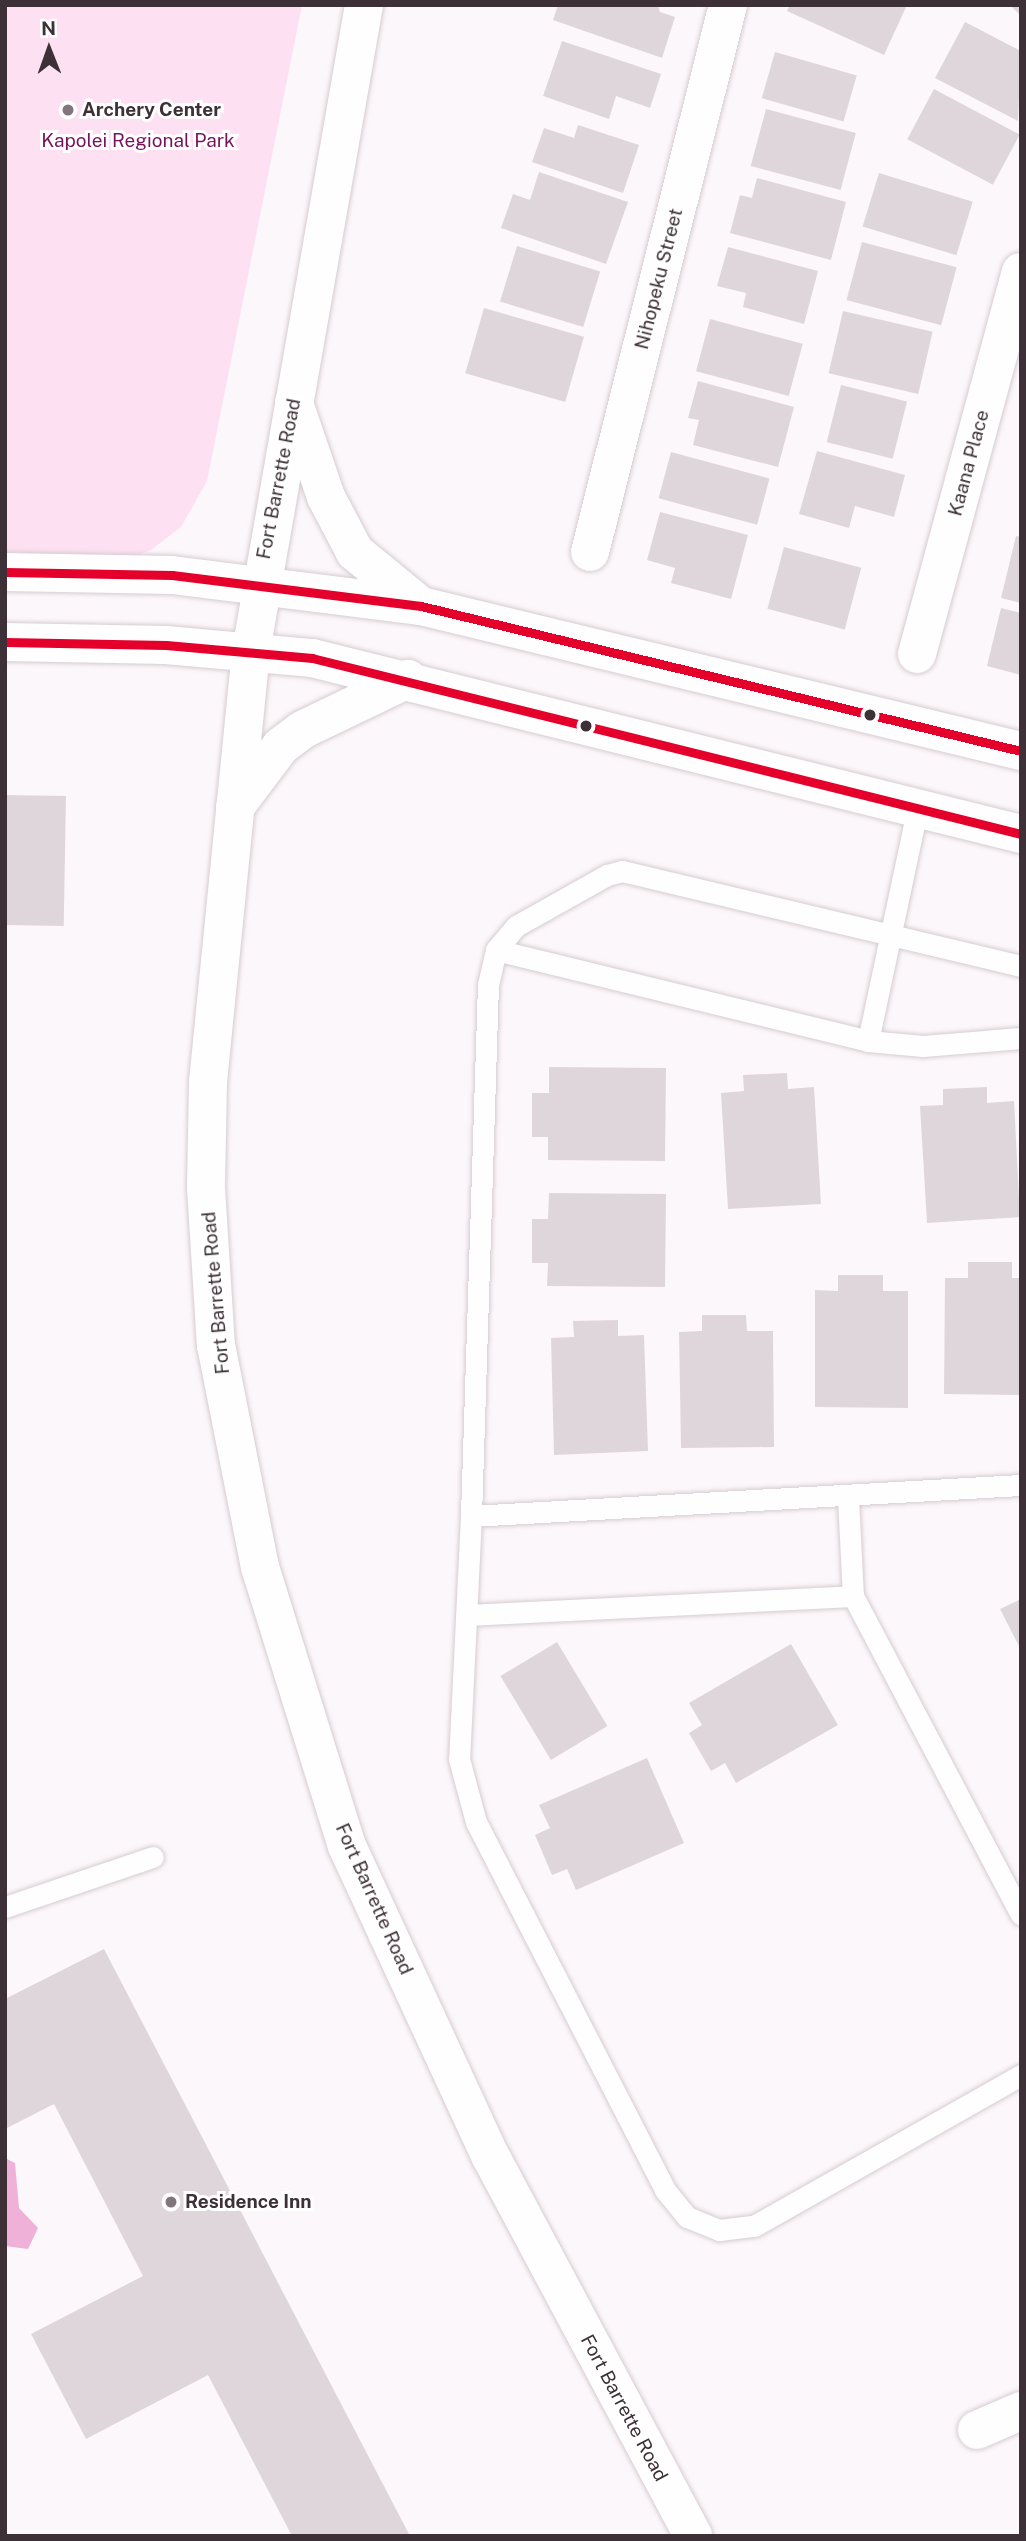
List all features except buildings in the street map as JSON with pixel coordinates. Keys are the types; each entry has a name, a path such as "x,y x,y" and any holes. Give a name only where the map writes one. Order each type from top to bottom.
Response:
{"main road":[{"name":"Fort Barrette Road","path":"364,5 260,584 251,651 208,1082 206,1188 216,1345 260,1567 347,1846 491,2157 693,2536"},
{"name":"Nihopeku Street","path":"590,552 728,5"},
{"name":"Kaana Place","path":"917,654 1021,272"},
{"path":"293,401 326,497 355,552 421,606"},
{"path":"5,572 172,575 421,606 1021,751"},
{"path":"5,642 251,651 312,658 408,679 917,810 1021,834"},
{"path":"235,807 281,746 302,730 408,679"},
{"path":"977,2430 1021,2411"}],"lane":[{"path":"868,1041 917,810"},
{"path":"1021,966 622,871 607,875 516,926 496,950 488,984 471,1516 459,1759 464,1790 476,1822 665,2190 687,2217 719,2230 754,2226 1021,2075"},
{"path":"496,950 868,1041 923,1046 1021,1038"},
{"path":"471,1516 848,1498 1021,1485"},
{"path":"848,1498 853,1596 1021,1914"},
{"path":"467,1615 853,1596"},
{"path":"5,1907 153,1857"}],"green space":[{"name":"Kapolei Regional Park","path":"5,5 302,5 207,481 181,527 151,550 133,557 5,554"}],"shaded area":[{"path":"5,2158 15,2163 19,2208 38,2228 28,2249 5,2246"}],"transit line":[{"path":"5,572 172,575 421,606 1021,751"},
{"path":"5,642 166,645 312,658 1021,834"}],"place":[{"name":"Archery Center","path":"68,110"},
{"name":"Residence Inn","path":"171,2202"}]}
